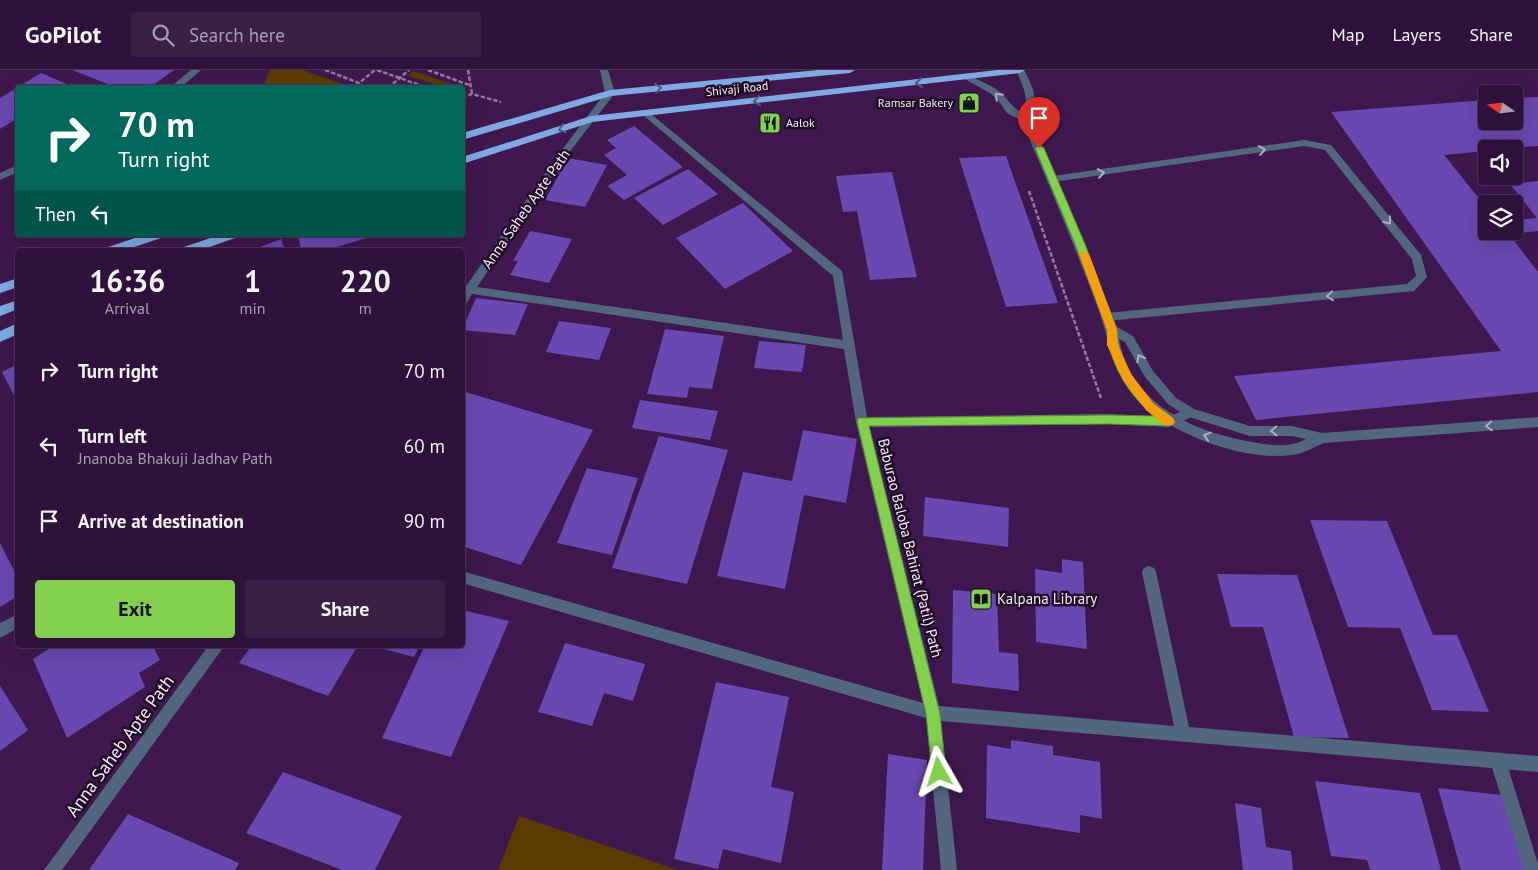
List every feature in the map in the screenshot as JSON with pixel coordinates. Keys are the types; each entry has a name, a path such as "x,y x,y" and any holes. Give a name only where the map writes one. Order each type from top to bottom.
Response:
{"highway":[{"name":"Shivaji Road","path":"465,136 610,93 850,70"},
{"name":"Shivaji Road","path":"465,160 591,119 967,78 1020,70"},
{"path":"118,248 151,237"},
{"path":"192,248 225,237"},
{"path":"0,289 15,283"},
{"path":"0,311 15,305"},
{"path":"0,337 15,330"}],"street":[{"path":"177,85 198,70"},
{"path":"604,70 610,93"},
{"path":"1020,70 1031,96 1031,108 1025,118"},
{"path":"967,78 993,91 1001,98 1010,111 1025,118 1053,179 1112,330 1113,345 1126,376 1150,407 1170,422 1207,436 1264,449 1296,449 1322,438 1538,422"},
{"name":"Anna Saheb Apte Path","path":"465,297 558,161 610,93"},
{"name":"Baburao Baloba Bahirat (Patil) Path","path":"646,113 838,274 862,422 933,714 949,870"},
{"path":"1053,179 1304,143 1328,147 1417,258 1422,276 1410,288 1107,317"},
{"path":"0,177 15,170"},
{"path":"470,290 850,345"},
{"path":"1112,330 1129,339 1149,374 1172,401 1190,413 1250,431 1292,430 1322,438"},
{"path":"862,422 1109,420 1170,422 1190,413"},
{"path":"1149,572 1183,735"},
{"path":"465,578 933,714 1538,764"},
{"path":"0,632 15,622"},
{"name":"Anna Saheb Apte Path","path":"52,870 216,648"},
{"path":"1498,761 1532,870"}],"path":[{"path":"325,70 359,82 376,70 420,85"},
{"path":"392,85 410,70"},
{"path":"428,70 469,85"},
{"path":"468,70 472,94"},
{"path":"465,96 472,94 508,104"},
{"path":"1028,188 1109,420"}],"shaded area":[{"path":"270,70 302,70 346,85 264,85"},
{"path":"413,71 455,85 438,85 408,76"},
{"path":"519,816 678,870 498,870"}],"building":[{"path":"72,70 174,70 153,85 110,85"},
{"path":"41,73 69,85 21,85"},
{"path":"15,89 15,120 0,129 0,98"},
{"path":"1538,97 1538,146 1523,147 1523,140 1478,140 1478,152 1444,155 1478,197 1478,240 1514,240 1538,272 1538,392 1256,420 1234,376 1501,351 1331,112 1478,101 1478,130 1523,130 1523,98"},
{"path":"634,126 683,167 624,200 607,186 627,175 604,155 616,148 607,140"},
{"path":"1006,156 1058,303 1006,307 959,158"},
{"path":"568,158 607,165 585,207 545,200"},
{"path":"688,169 718,194 663,225 634,198"},
{"path":"892,172 917,277 870,280 857,211 843,212 836,176"},
{"path":"1538,181 1538,231 1523,233 1523,219 1537,218 1523,200 1523,195 1519,195 1511,185 1523,185 1523,183"},
{"path":"743,203 793,251 725,289 676,238"},
{"path":"530,231 572,239 549,283 510,275 518,261 513,261"},
{"path":"298,237 369,237 334,248 301,248"},
{"path":"281,239 284,248 257,248"},
{"path":"476,298 528,304 515,335 465,330 465,323"},
{"path":"559,321 611,328 599,360 546,352"},
{"path":"665,329 724,336 712,389 689,387 687,398 647,394"},
{"path":"759,341 806,345 802,372 754,368"},
{"path":"15,366 15,397 2,372"},
{"path":"465,392 593,430 521,565 465,547"},
{"path":"640,400 718,411 710,440 632,428"},
{"path":"803,430 857,439 846,503 804,495 785,589 717,576 743,472 792,481"},
{"path":"659,436 728,450 687,584 612,568"},
{"path":"587,468 638,478 612,555 557,543"},
{"path":"925,497 1009,508 1008,547 923,536"},
{"path":"1310,520 1387,521 1433,635 1457,635 1489,712 1432,710 1400,628 1348,627"},
{"path":"0,543 15,572 15,598 0,607"},
{"path":"1062,559 1083,562 1087,649 1036,642 1035,569 1062,573"},
{"path":"1217,574 1297,575 1349,738 1294,737 1263,627 1231,627"},
{"path":"953,590 997,594 999,652 1018,654 1019,691 952,683"},
{"path":"465,611 509,621 451,757 382,738 424,648 465,648"},
{"path":"565,643 645,664 633,701 604,693 592,726 538,712"},
{"path":"50,648 154,648 160,660 139,673 145,687 67,738 33,659"},
{"path":"250,648 356,648 328,696 239,663"},
{"path":"380,648 418,648 414,657"},
{"path":"716,682 789,697 771,787 794,792 781,863 723,849 718,869 674,859"},
{"path":"0,686 28,730 0,751"},
{"path":"1011,740 1053,746 1053,755 1100,762 1102,819 1080,815 1080,833 986,818 987,745 1011,749"},
{"path":"888,754 927,760 923,870 882,870"},
{"path":"283,772 402,816 375,870 342,870 246,833"},
{"path":"1315,781 1420,793 1441,870 1370,870 1367,860 1331,856"},
{"path":"1438,788 1502,795 1525,870 1461,870"},
{"path":"1235,803 1261,808 1266,847 1291,851 1293,870 1243,870"},
{"path":"128,814 239,863 235,870 89,870"}],"slow traffic":[{"path":"1084,254 1112,330 1113,345 1126,376 1138,394 1150,407 1170,422 1168,421"}],"place":[{"name":"Ramsar Bakery","path":"969,103"},
{"name":"Aalok","path":"770,123"},
{"name":"Kalpana Library","path":"981,599"}],"route":[{"path":"939,772 933,714 862,422 1109,420 1170,422 1150,407 1138,394 1126,376 1113,345 1112,330 1080,244 1039,148"}]}
